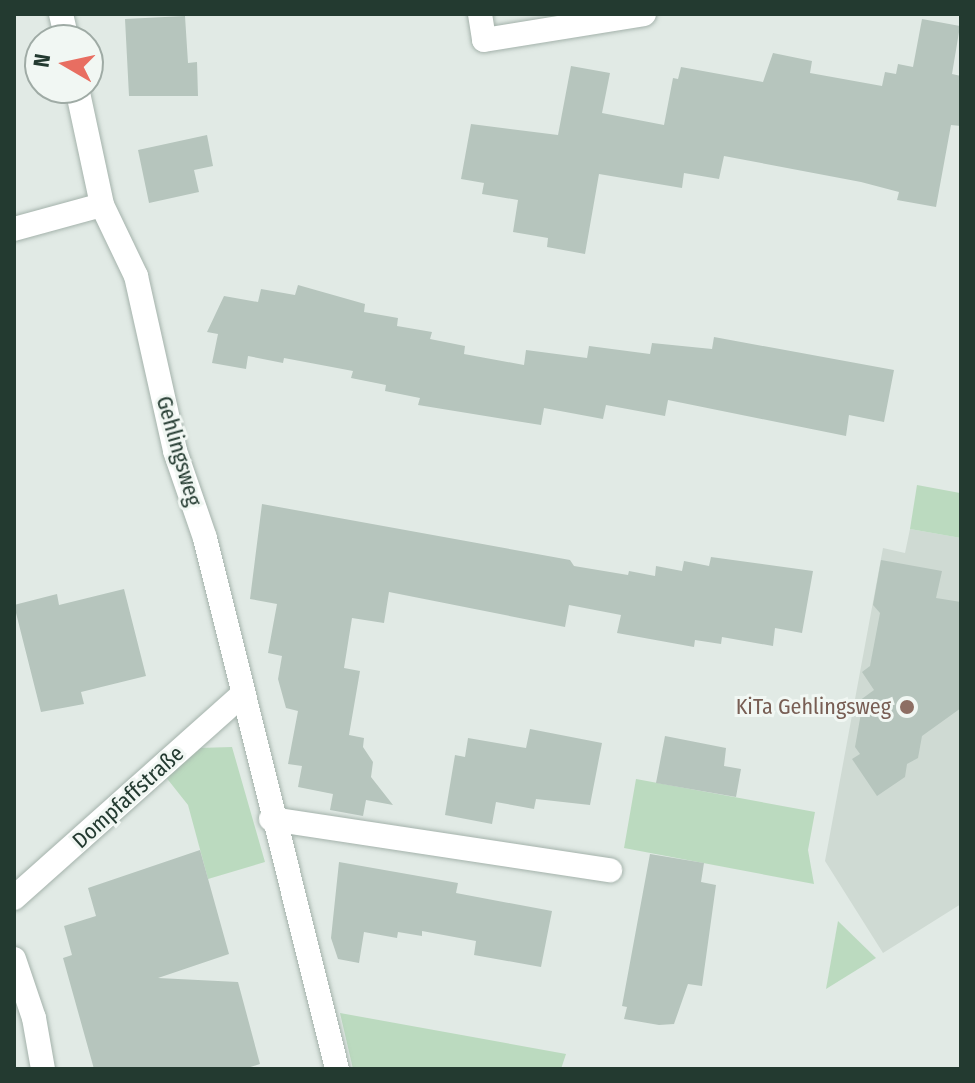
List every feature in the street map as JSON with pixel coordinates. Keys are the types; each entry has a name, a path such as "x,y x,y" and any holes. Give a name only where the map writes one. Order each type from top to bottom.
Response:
{"street":[{"path":"480,14 484,40 644,14"},
{"name":"Gehlingsweg","path":"80,104 102,205 136,276 175,451 205,538 271,819 337,1069"},
{"path":"14,229 102,205"},
{"name":"Dompfaffstraße","path":"14,898 242,695"},
{"path":"271,819 610,870"},
{"path":"14,959 34,1018 43,1069"}],"shaded area":[{"name":"KiTa Gehlingsweg","path":"910,529 961,538 961,904 883,953 825,861 883,548 905,553"}],"green space":[{"path":"917,485 960,493 961,538 910,529"},
{"path":"232,747 265,862 208,879 188,805 165,776 198,748"},
{"path":"636,779 815,812 808,850 814,884 624,848"},
{"path":"838,921 876,958 826,989"},
{"path":"340,1013 566,1054 561,1069 353,1069"}],"building":[{"path":"185,16 188,63 197,62 198,96 129,96 125,19"},
{"path":"922,19 960,26 952,74 961,76 961,126 951,125 936,207 897,200 899,192 861,182 724,156 719,179 684,173 682,188 599,174 585,254 547,247 548,238 513,232 518,200 482,194 484,183 461,179 471,124 558,135 571,66 610,73 602,113 664,125 673,78 678,79 681,67 763,82 773,53 812,61 810,73 882,86 885,72 896,74 898,64 913,67"},
{"path":"207,135 213,166 194,170 199,192 149,203 138,150"},
{"path":"298,285 365,304 364,312 398,318 397,326 432,332 430,339 465,346 464,354 524,365 526,350 587,358 589,346 650,354 652,343 712,349 714,337 894,370 884,422 849,415 846,436 668,400 665,416 606,405 603,419 544,408 541,425 418,405 420,398 385,391 386,385 351,378 353,371 284,358 283,363 248,356 246,369 212,363 218,334 207,332 224,296 258,302 261,289 295,295"},
{"path":"262,504 570,560 574,566 628,575 629,571 655,576 656,566 682,571 684,561 709,566 711,557 813,571 802,633 775,628 773,646 722,637 721,644 695,640 694,647 617,633 621,615 569,605 565,627 389,592 384,623 352,618 344,668 360,671 349,735 364,738 363,747 373,762 371,777 393,805 366,800 363,816 330,810 333,794 298,787 302,766 288,764 298,711 286,708 278,679 282,656 268,653 277,604 250,599"},
{"path":"881,560 942,571 936,598 961,602 961,708 922,736 918,758 907,764 905,777 877,796 852,759 860,754 855,747 861,713 855,704 874,690 862,672 870,666 880,613 873,605"},
{"path":"124,589 146,676 81,692 84,704 41,712 14,605 57,594 59,605"},
{"path":"530,729 602,743 590,805 536,799 534,809 496,802 492,824 445,815 455,755 465,757 468,738 526,748"},
{"path":"665,736 726,748 724,766 741,769 736,797 656,783"},
{"path":"200,850 229,954 158,978 238,982 260,1064 244,1069 94,1069 63,958 72,955 64,926 96,916 88,888"},
{"path":"650,854 704,863 701,882 716,885 702,986 688,984 674,1024 659,1025 624,1019 627,1007 622,1006"},
{"path":"339,862 458,883 456,893 552,911 541,967 474,955 476,941 422,931 422,936 398,932 397,938 364,932 359,963 338,959 331,938"}],"place":[{"name":"KiTa Gehlingsweg","path":"907,707"}]}
